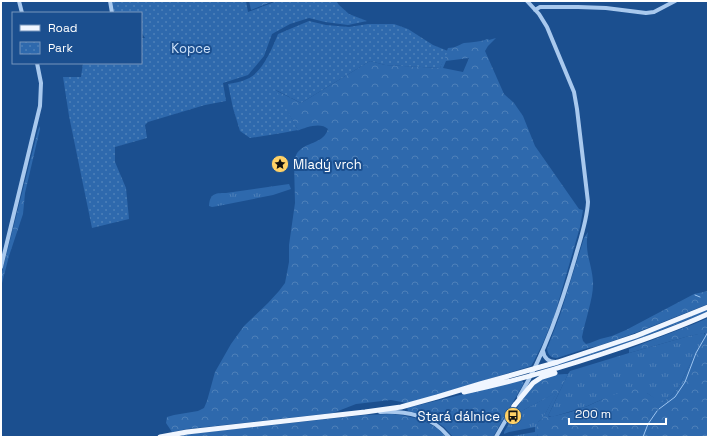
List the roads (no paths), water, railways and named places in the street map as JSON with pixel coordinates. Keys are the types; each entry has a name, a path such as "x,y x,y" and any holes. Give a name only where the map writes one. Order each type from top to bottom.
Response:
{"main road":[{"path":"160,437 187,432 401,407 534,370 636,336 708,306"},
{"path":"437,397 466,392 532,376 589,359 691,322 708,314"},
{"path":"514,406 533,384 542,377 564,370 589,359"}],"street":[{"path":"19,1 22,12"},
{"path":"110,1 112,12"},
{"path":"496,437 532,376 558,313 586,220 588,202 574,92 547,27 527,1"},
{"path":"535,10 545,6 606,8 646,13 654,12 675,1"},
{"path":"1,266 40,106 41,83 37,64"},
{"path":"543,349 546,358 552,362 558,362"},
{"path":"365,412 392,412 418,416 440,427 449,437"}],"waterway":[{"path":"695,295 700,297"},
{"path":"659,409 675,397 685,382 696,353 708,332"},
{"path":"643,437 648,424 657,411"}],"place":[{"name":"Mladý vrch","path":"280,164"},
{"name":"Stará dálnice","path":"513,416"}],"park label":[{"name":"Kopce","path":"191,48"}]}
